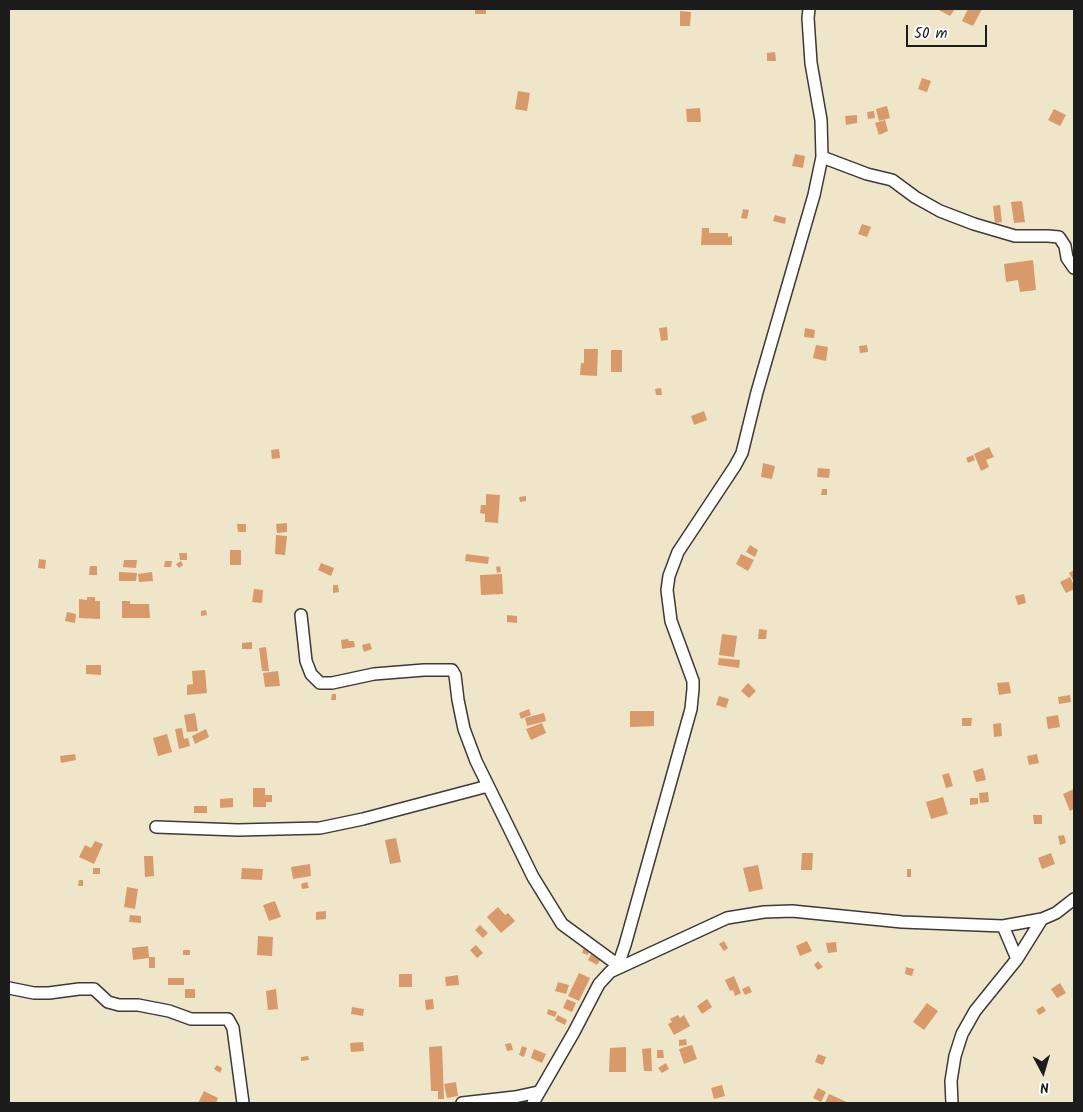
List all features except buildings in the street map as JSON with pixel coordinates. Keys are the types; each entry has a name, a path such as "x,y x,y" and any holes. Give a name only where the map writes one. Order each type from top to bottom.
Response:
{"street":[{"path":"533,1103 599,984 614,968 625,945 691,709 693,680 671,621 667,590 669,576 678,552 742,453 757,392 814,195 822,156 821,120 811,63 809,9"},
{"path":"822,156 867,174 892,180 915,197 940,211 974,224 1015,236 1059,237 1074,268"},
{"path":"301,614 306,661 311,674 320,683 332,683 374,674 452,670 455,675 464,729 488,786 533,877 562,924 614,968"},
{"path":"156,827 238,830 320,828 363,819 488,786"},
{"path":"614,968 727,918 764,912 792,912 902,922 1003,926 1042,919 1056,913 1074,899"},
{"path":"952,1103 951,1081 955,1056 962,1034 975,1010 1017,959 1042,919"},
{"path":"1003,926 1017,959"},
{"path":"9,988 49,993 94,989 108,1002 169,1011 191,1019 228,1019 233,1028 243,1103"},
{"path":"462,1103 515,1097 538,1092"}]}
